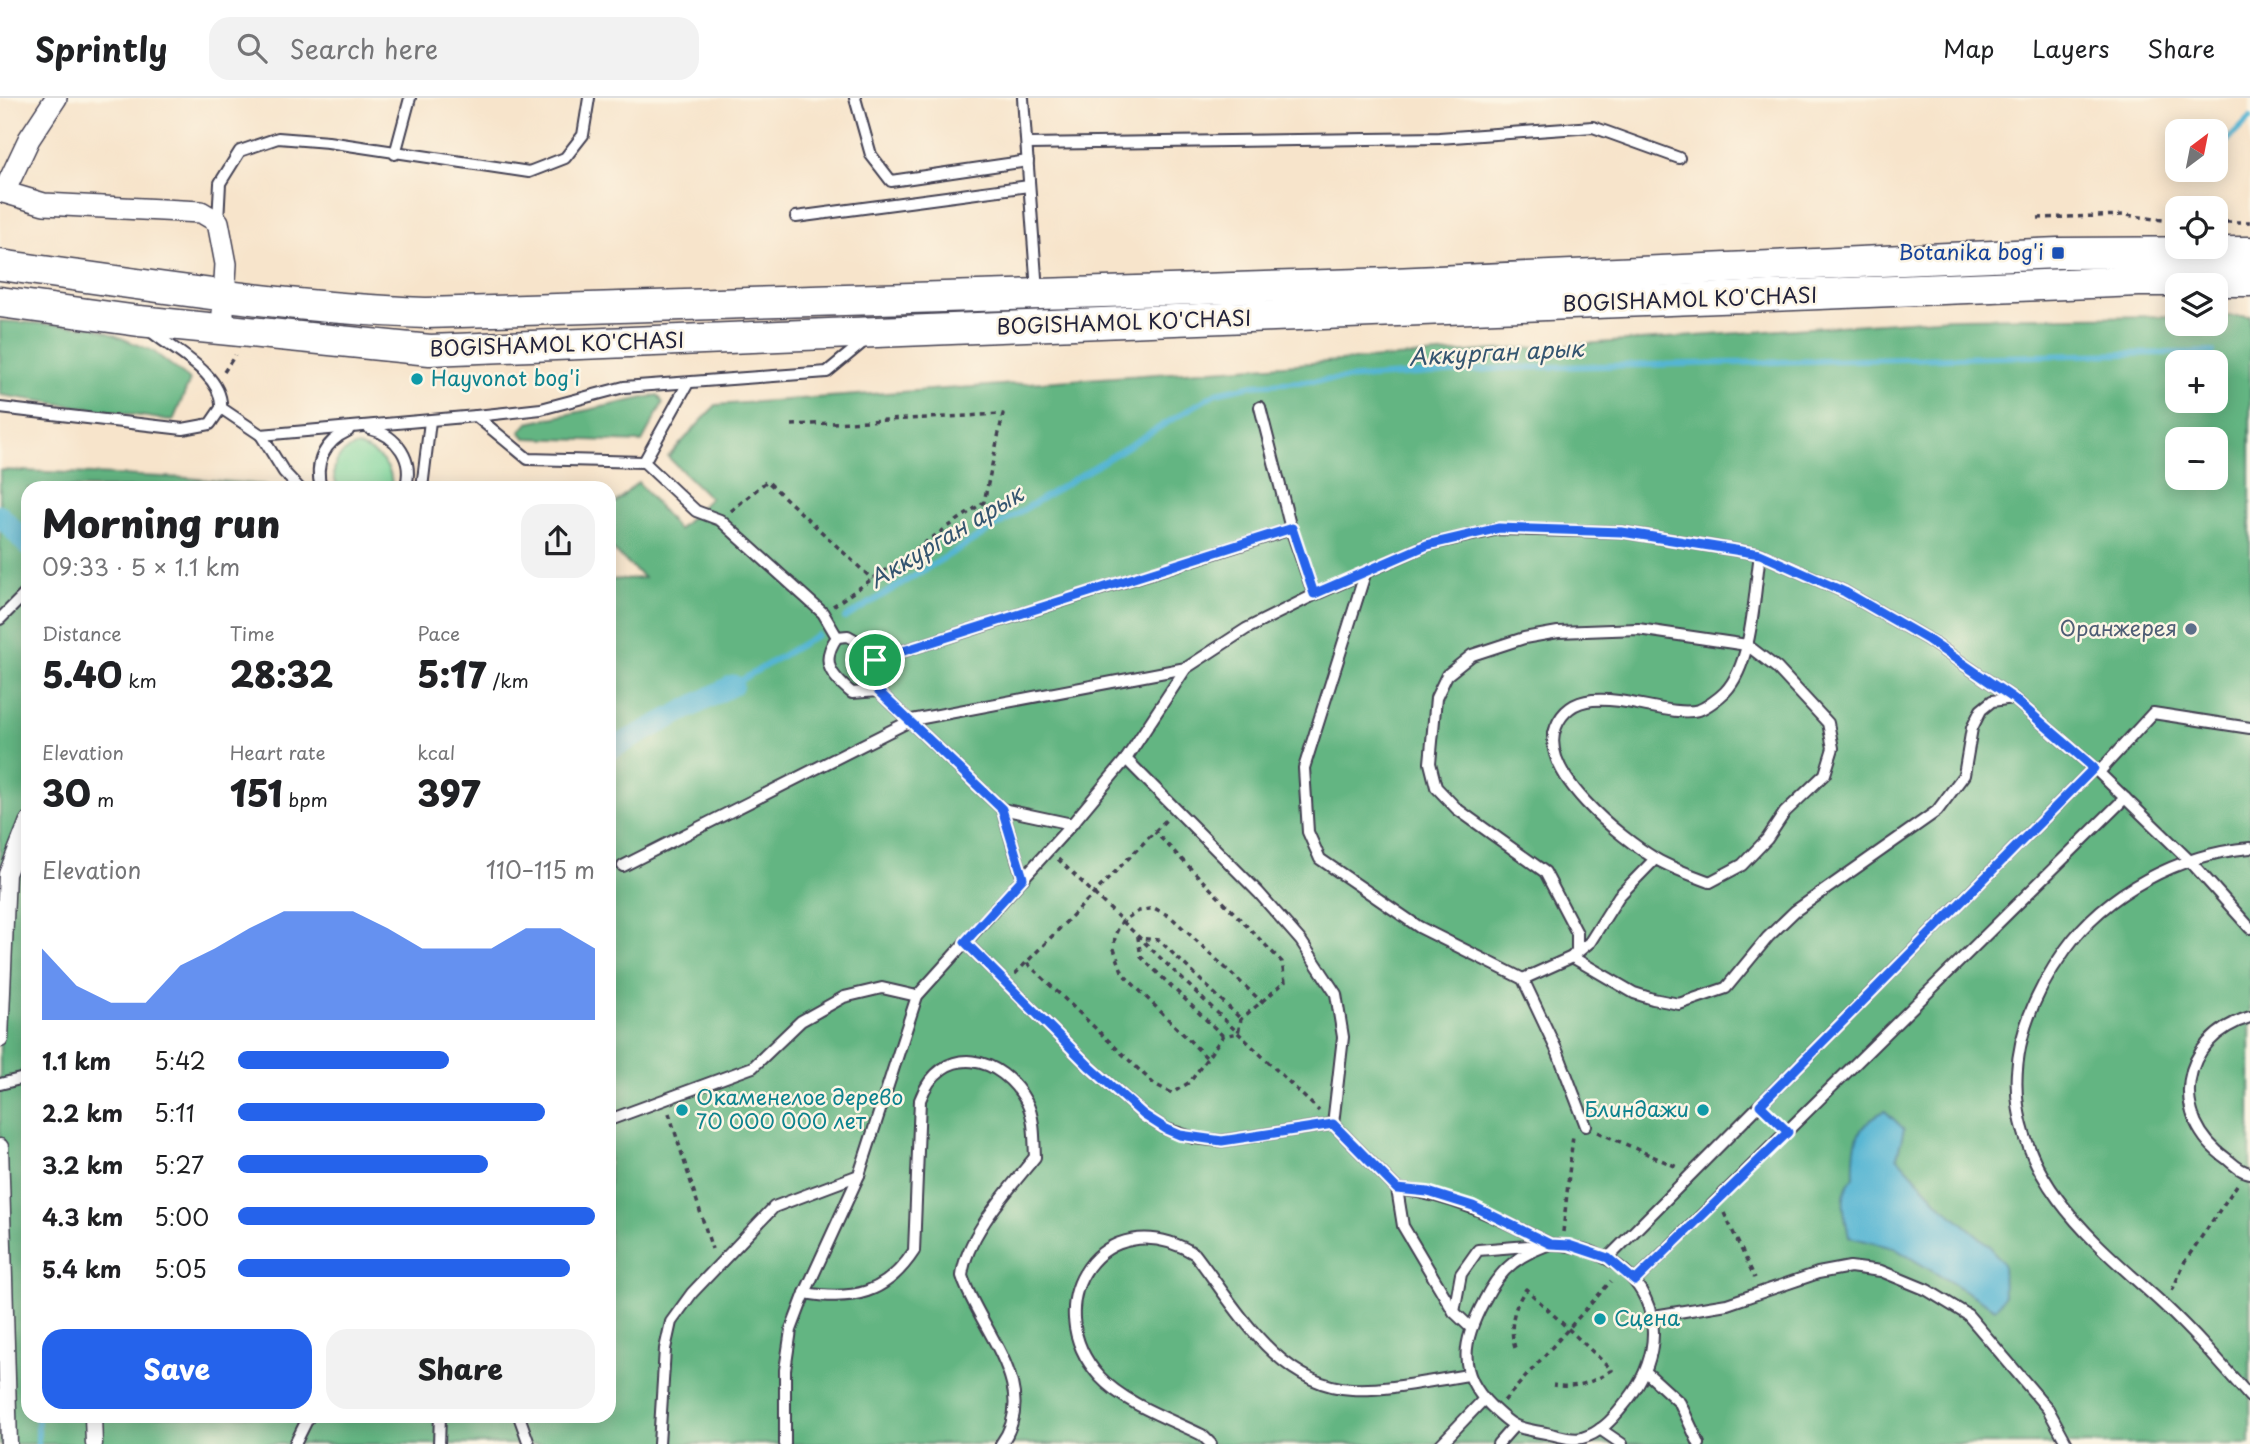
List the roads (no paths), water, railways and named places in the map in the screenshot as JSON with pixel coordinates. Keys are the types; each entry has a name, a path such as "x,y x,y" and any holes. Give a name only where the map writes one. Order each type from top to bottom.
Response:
{"main road":[{"name":"BOGISHAMOL KO'CHASI","path":"0,265 226,295 368,311 426,313 1393,283 2058,253 2250,252"},
{"path":"1871,261 1883,275 1873,293"},
{"name":"BOGISHAMOL KO'CHASI","path":"0,302 236,332 430,350 2139,281 2250,281"},
{"path":"1393,283 1384,298 1394,313"}],"street":[{"path":"56,98 29,139 2,191 44,204 201,212 218,222 226,264 226,295 236,332"},
{"path":"0,1039 7,874 21,839"},
{"path":"0,1147 9,1444"},
{"path":"93,1423 94,1444"}],"lane":[{"path":"395,154 410,98"},
{"path":"218,222 220,183 240,151 278,138 529,172 565,158 583,135 589,98"},
{"path":"855,98 871,155 891,181 1028,161"},
{"path":"1023,98 1037,295"},
{"path":"1028,144 1439,138 1593,127 1679,158"},
{"path":"796,217 1029,186"},
{"path":"0,408 183,429 211,424 221,408 222,397 216,384 204,370 170,349 139,321"},
{"path":"261,435 541,409 624,387 827,372 873,334"},
{"path":"644,462 688,383"},
{"path":"1260,407 1292,528 1314,594"},
{"path":"221,408 261,435 292,481"},
{"path":"476,416 528,459 644,462 696,511 720,520 823,613 838,637"},
{"path":"423,481 430,421"},
{"path":"320,481 319,463 324,450 333,439 359,428 386,434 397,443 408,468 406,481"},
{"path":"875,660 1292,528"},
{"path":"622,866 912,720 1186,668 1246,629 1314,594 1427,545 1499,528 1622,532 1760,554 1856,599 1927,639 2013,698 2096,770 2190,861 2250,928"},
{"path":"1572,957 1577,951 1577,933 1545,872 1457,809 1436,787 1430,763 1431,732 1436,698 1442,683 1453,669 1472,655 1524,638 1558,632 1639,629 1747,645 1777,668 1828,723 1833,748 1825,774 1785,812 1767,839 1742,865 1710,882 1655,859 1622,834 1562,775 1553,747 1555,728 1567,712 1586,701 1700,709 1725,692 1735,679 1747,645 1760,554"},
{"path":"1365,574 1304,768 1308,832 1320,859 1419,927 1522,979 1559,1053 1586,1126"},
{"path":"0,619 21,598"},
{"path":"878,691 879,676 875,660 859,641 848,636 838,637 827,652 827,662 842,685 852,693 878,691 912,720 1002,809 1023,878"},
{"path":"785,1444 785,1370 791,1330 859,1175 917,996 1072,824 1126,759 1186,668"},
{"path":"1572,957 1622,986 1653,999 1679,1004 1726,988 1768,937 1795,911 1937,811 1964,775 1972,728 1981,710 1992,701 2013,698"},
{"path":"1608,1258 2153,713 2250,728"},
{"path":"1126,759 1177,808 1301,942 1336,994 1343,1037 1333,1124"},
{"path":"1635,1281 2125,798"},
{"path":"1002,809 1072,824"},
{"path":"2250,848 2190,861 2131,889 2085,926 2069,944 2028,1014 2015,1080 2015,1103 2032,1151 2058,1199 2102,1249 2165,1306 2250,1397"},
{"path":"1522,979 1572,957 1590,942 1619,896 1655,859"},
{"path":"965,942 1090,1067 1144,1115 1166,1129 1187,1137 1222,1141 1333,1124"},
{"path":"616,1118 752,1067 801,1021 844,997 882,988 917,996"},
{"path":"2249,1174 2208,1146 2189,1105 2189,1075 2201,1048 2236,1021 2250,1017"},
{"path":"805,1293 835,1298 868,1293 905,1265 914,1251 920,1100 926,1083 947,1063 960,1061 972,1061 1001,1075 1017,1089 1028,1105 1035,1157 1000,1199 963,1263 962,1276 1003,1356 1012,1382 1014,1415 1001,1444"},
{"path":"0,1084 21,1079"},
{"path":"1333,1124 1397,1189 1404,1226 1454,1312 1470,1327"},
{"path":"659,1444 665,1349 671,1322 717,1265 775,1207 859,1175"},
{"path":"1397,1189 1428,1192 1473,1206 1556,1244 1608,1258 1635,1281 1654,1316 1651,1352 1646,1371 1634,1394 1601,1429 1580,1442 1513,1427 1484,1399 1468,1375 1466,1351 1470,1327 1493,1286 1511,1264 1556,1244"},
{"path":"1211,1444 1202,1435 1120,1393 1102,1379 1087,1361 1077,1336 1074,1294 1096,1259 1121,1242 1153,1238 1180,1246 1195,1254 1267,1347 1292,1367 1321,1382 1355,1390 1468,1375"},
{"path":"1454,1312 1461,1274 1478,1250 1556,1244"},
{"path":"1654,1316 1727,1304 1818,1273 1850,1267 1881,1271 1927,1290 1968,1315 2048,1409 2067,1444"},
{"path":"1646,1371 1680,1403 1699,1444"},
{"path":"1441,1444 1484,1399"},
{"path":"295,1444 306,1423"},
{"path":"439,1444 440,1423"},
{"path":"522,1423 529,1444"},
{"path":"1498,1444 1513,1427"},
{"path":"1601,1429 1622,1444"}],"water":[{"path":"1885,1111 1904,1129 1897,1157 1942,1206 1988,1244 2003,1264 2004,1296 1995,1309 1894,1248 1849,1237 1844,1198 1845,1190 1854,1177 1857,1138 1867,1123"}],"waterway":[{"name":"Аккурган арык","path":"2228,140 2250,118"},
{"name":"Аккурган арык","path":"845,618 1216,393 1253,385 1509,368 2165,353"},
{"path":"0,515 21,538"},
{"name":"Аккурган арык","path":"733,685 817,635"},
{"path":"616,746 733,685"},
{"path":"38,1423 38,1444"}],"place":[{"name":"Botanika bog'i","path":"2058,253"},
{"name":"Hayvonot bog'i","path":"417,379"},
{"name":"Оранжерея","path":"2191,629"},
{"name":"Окаменелое дерево 70 000 000 лет","path":"682,1110"},
{"name":"Блиндажи","path":"1703,1110"},
{"name":"Сцена","path":"1600,1319"}]}
